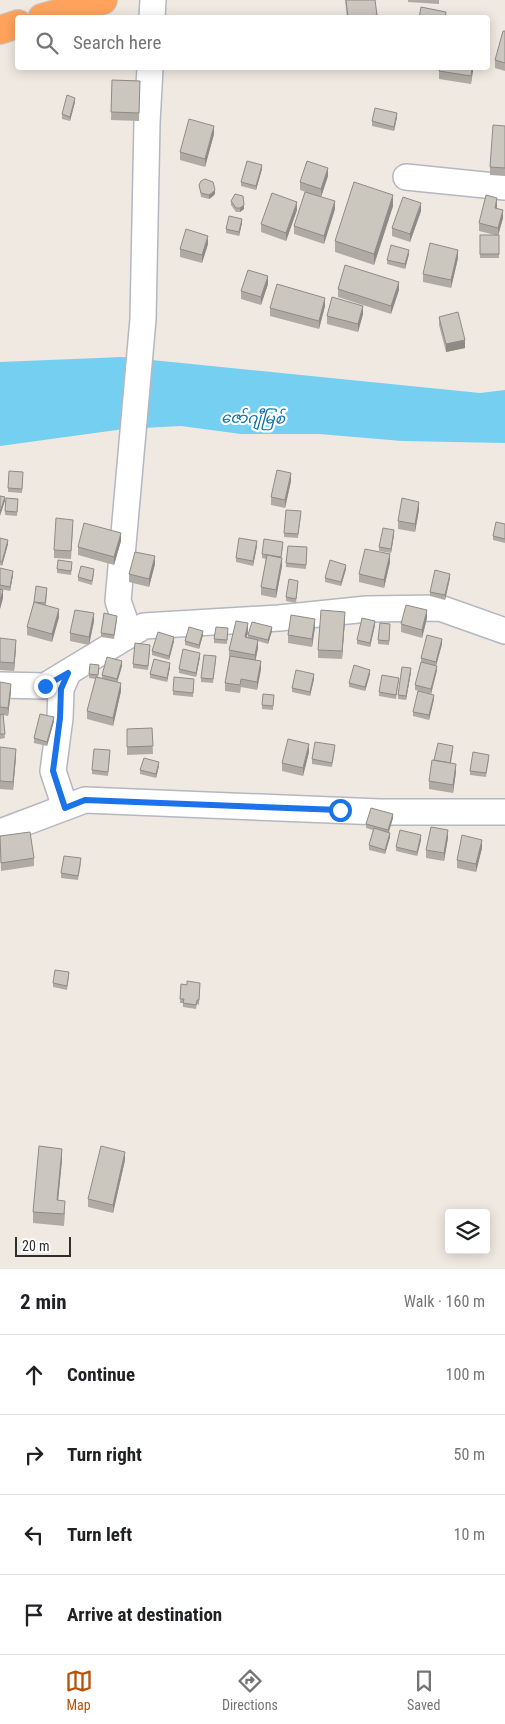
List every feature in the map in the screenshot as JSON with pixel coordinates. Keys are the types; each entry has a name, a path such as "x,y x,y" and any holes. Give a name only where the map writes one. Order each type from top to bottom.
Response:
{"highway":[{"path":"52,15 103,0"},
{"path":"0,30 15,25"}],"street":[{"path":"152,15 153,0"},
{"path":"130,635 118,601 143,318 150,70"},
{"path":"406,177 505,187"},
{"path":"0,685 45,686 144,626 279,618 367,609 440,608 505,631"},
{"path":"65,808 53,771 60,718 61,689 68,673"},
{"path":"0,832 85,800 380,812 505,812"}],"water":[{"name":"ဇော်ဂျီမြစ်","path":"122,357 480,393 505,390 505,443 402,441 319,434 241,434 181,426 124,429 0,446 0,362"}],"building":[{"path":"346,0 375,0 377,15 348,15"},
{"path":"421,7 446,12 446,15 420,15"},
{"path":"503,31 505,31 505,63 495,60"},
{"path":"439,70 472,70 471,76"},
{"path":"112,80 140,81 139,113 111,112"},
{"path":"67,95 75,98 70,117 62,114"},
{"path":"375,108 397,113 394,127 372,121"},
{"path":"189,119 214,126 205,159 180,152"},
{"path":"493,125 505,126 505,168 490,167"},
{"path":"247,161 262,165 256,186 241,182"},
{"path":"307,161 328,168 321,189 300,182"},
{"path":"205,179 213,182 215,190 209,195 201,193 199,185"},
{"path":"354,182 393,195 374,254 335,241"},
{"path":"305,192 335,201 324,236 294,226"},
{"path":"272,193 297,202 286,233 261,224"},
{"path":"235,194 243,196 244,205 240,208 236,208 231,201"},
{"path":"486,195 497,198 495,208 503,210 498,228 479,223"},
{"path":"403,197 421,203 410,234 392,228"},
{"path":"229,216 242,219 239,232 226,229"},
{"path":"186,229 208,236 202,255 180,249"},
{"path":"480,235 499,235 499,254 480,254"},
{"path":"430,243 458,250 451,280 423,274"},
{"path":"391,245 409,250 405,264 387,260"},
{"path":"345,265 399,282 391,306 338,289"},
{"path":"248,270 268,276 261,297 241,291"},
{"path":"277,284 325,298 319,321 270,308"},
{"path":"332,297 363,306 358,324 327,316"},
{"path":"458,312 465,340 446,344 439,317"},
{"path":"277,470 291,473 285,500 271,497"},
{"path":"9,471 23,472 22,489 8,488"},
{"path":"0,496 5,497 0,512"},
{"path":"6,498 18,499 17,512 5,511"},
{"path":"402,498 419,502 415,524 398,521"},
{"path":"286,510 301,511 298,534 284,533"},
{"path":"56,518 73,520 71,551 54,550"},
{"path":"496,522 505,524 505,539 493,536"},
{"path":"84,523 121,533 114,557 78,547"},
{"path":"383,528 394,530 391,549 379,547"},
{"path":"0,538 8,540 2,562 0,561"},
{"path":"239,538 257,541 253,561 236,558"},
{"path":"264,539 283,542 281,557 262,554"},
{"path":"288,546 307,547 306,565 286,563"},
{"path":"365,549 390,554 384,580 359,574"},
{"path":"135,552 155,556 149,579 129,574"},
{"path":"267,555 282,558 276,590 261,587"},
{"path":"58,560 72,562 71,571 57,569"},
{"path":"330,560 346,565 341,582 325,578"},
{"path":"81,566 94,569 92,581 78,577"},
{"path":"0,568 13,571 10,587 0,585"},
{"path":"435,570 450,574 445,595 430,592"},
{"path":"289,579 298,581 296,599 286,597"},
{"path":"36,586 47,588 45,603 34,602"},
{"path":"0,589 3,590 0,601"},
{"path":"34,602 59,609 52,634 27,627"},
{"path":"406,605 427,610 422,630 401,624"},
{"path":"75,610 94,613 89,637 70,633"},
{"path":"321,610 345,612 342,651 318,650"},
{"path":"104,613 117,616 114,635 101,633"},
{"path":"291,615 315,619 312,639 288,635"},
{"path":"362,618 375,621 370,643 357,640"},
{"path":"236,621 248,623 245,637 258,640 255,655 229,650"},
{"path":"252,622 272,627 268,640 248,635"},
{"path":"380,623 390,624 389,641 378,640"},
{"path":"189,627 203,631 199,645 185,641"},
{"path":"216,627 228,628 227,640 214,639"},
{"path":"158,632 174,637 169,656 152,651"},
{"path":"427,635 442,639 436,662 421,658"},
{"path":"0,638 16,640 14,663 0,662"},
{"path":"135,643 150,645 148,666 133,664"},
{"path":"183,649 200,653 196,673 179,669"},
{"path":"204,655 216,656 213,679 201,678"},
{"path":"230,656 261,661 257,682 241,679 240,685 225,683"},
{"path":"107,657 122,661 117,679 102,675"},
{"path":"154,659 170,663 167,678 150,674"},
{"path":"421,662 437,666 431,689 415,685"},
{"path":"90,664 99,665 98,675 89,674"},
{"path":"354,665 370,670 365,687 349,683"},
{"path":"402,667 411,668 406,696 398,695"},
{"path":"296,670 314,674 310,692 292,688"},
{"path":"382,675 399,678 396,695 379,692"},
{"path":"96,677 121,683 113,718 87,711"},
{"path":"174,677 194,679 193,693 173,691"},
{"path":"0,682 11,684 8,708 0,707"},
{"path":"418,691 434,695 429,715 413,712"},
{"path":"263,694 274,695 273,706 262,705"},
{"path":"3,714 5,734 0,734 0,715"},
{"path":"40,714 54,717 47,742 34,738"},
{"path":"152,728 153,746 127,747 127,729"},
{"path":"288,739 309,744 303,768 282,763"},
{"path":"315,742 335,745 332,763 312,759"},
{"path":"438,743 453,746 450,763 434,760"},
{"path":"0,747 16,749 13,782 0,781"},
{"path":"94,749 110,750 108,772 92,770"},
{"path":"473,752 489,755 486,773 470,771"},
{"path":"144,758 159,762 156,774 140,770"},
{"path":"432,760 456,764 453,785 429,781"},
{"path":"371,808 393,814 388,830 366,824"},
{"path":"431,827 448,830 444,853 426,850"},
{"path":"374,828 390,833 385,850 369,845"},
{"path":"400,830 421,835 417,852 396,847"},
{"path":"30,832 34,858 1,863 0,836"},
{"path":"462,835 482,840 476,864 457,860"},
{"path":"64,856 81,858 78,876 61,873"},
{"path":"55,970 69,972 67,986 53,983"},
{"path":"187,981 200,983 199,1000 197,1000 196,1005 183,1003 184,999 180,999 181,984 187,985"},
{"path":"39,1146 62,1149 57,1200 65,1201 64,1214 33,1212"},
{"path":"101,1146 125,1152 113,1205 88,1199"}],"route":[{"path":"45,686 68,673 61,689 60,718 53,771 65,808 85,800 340,810"}]}
